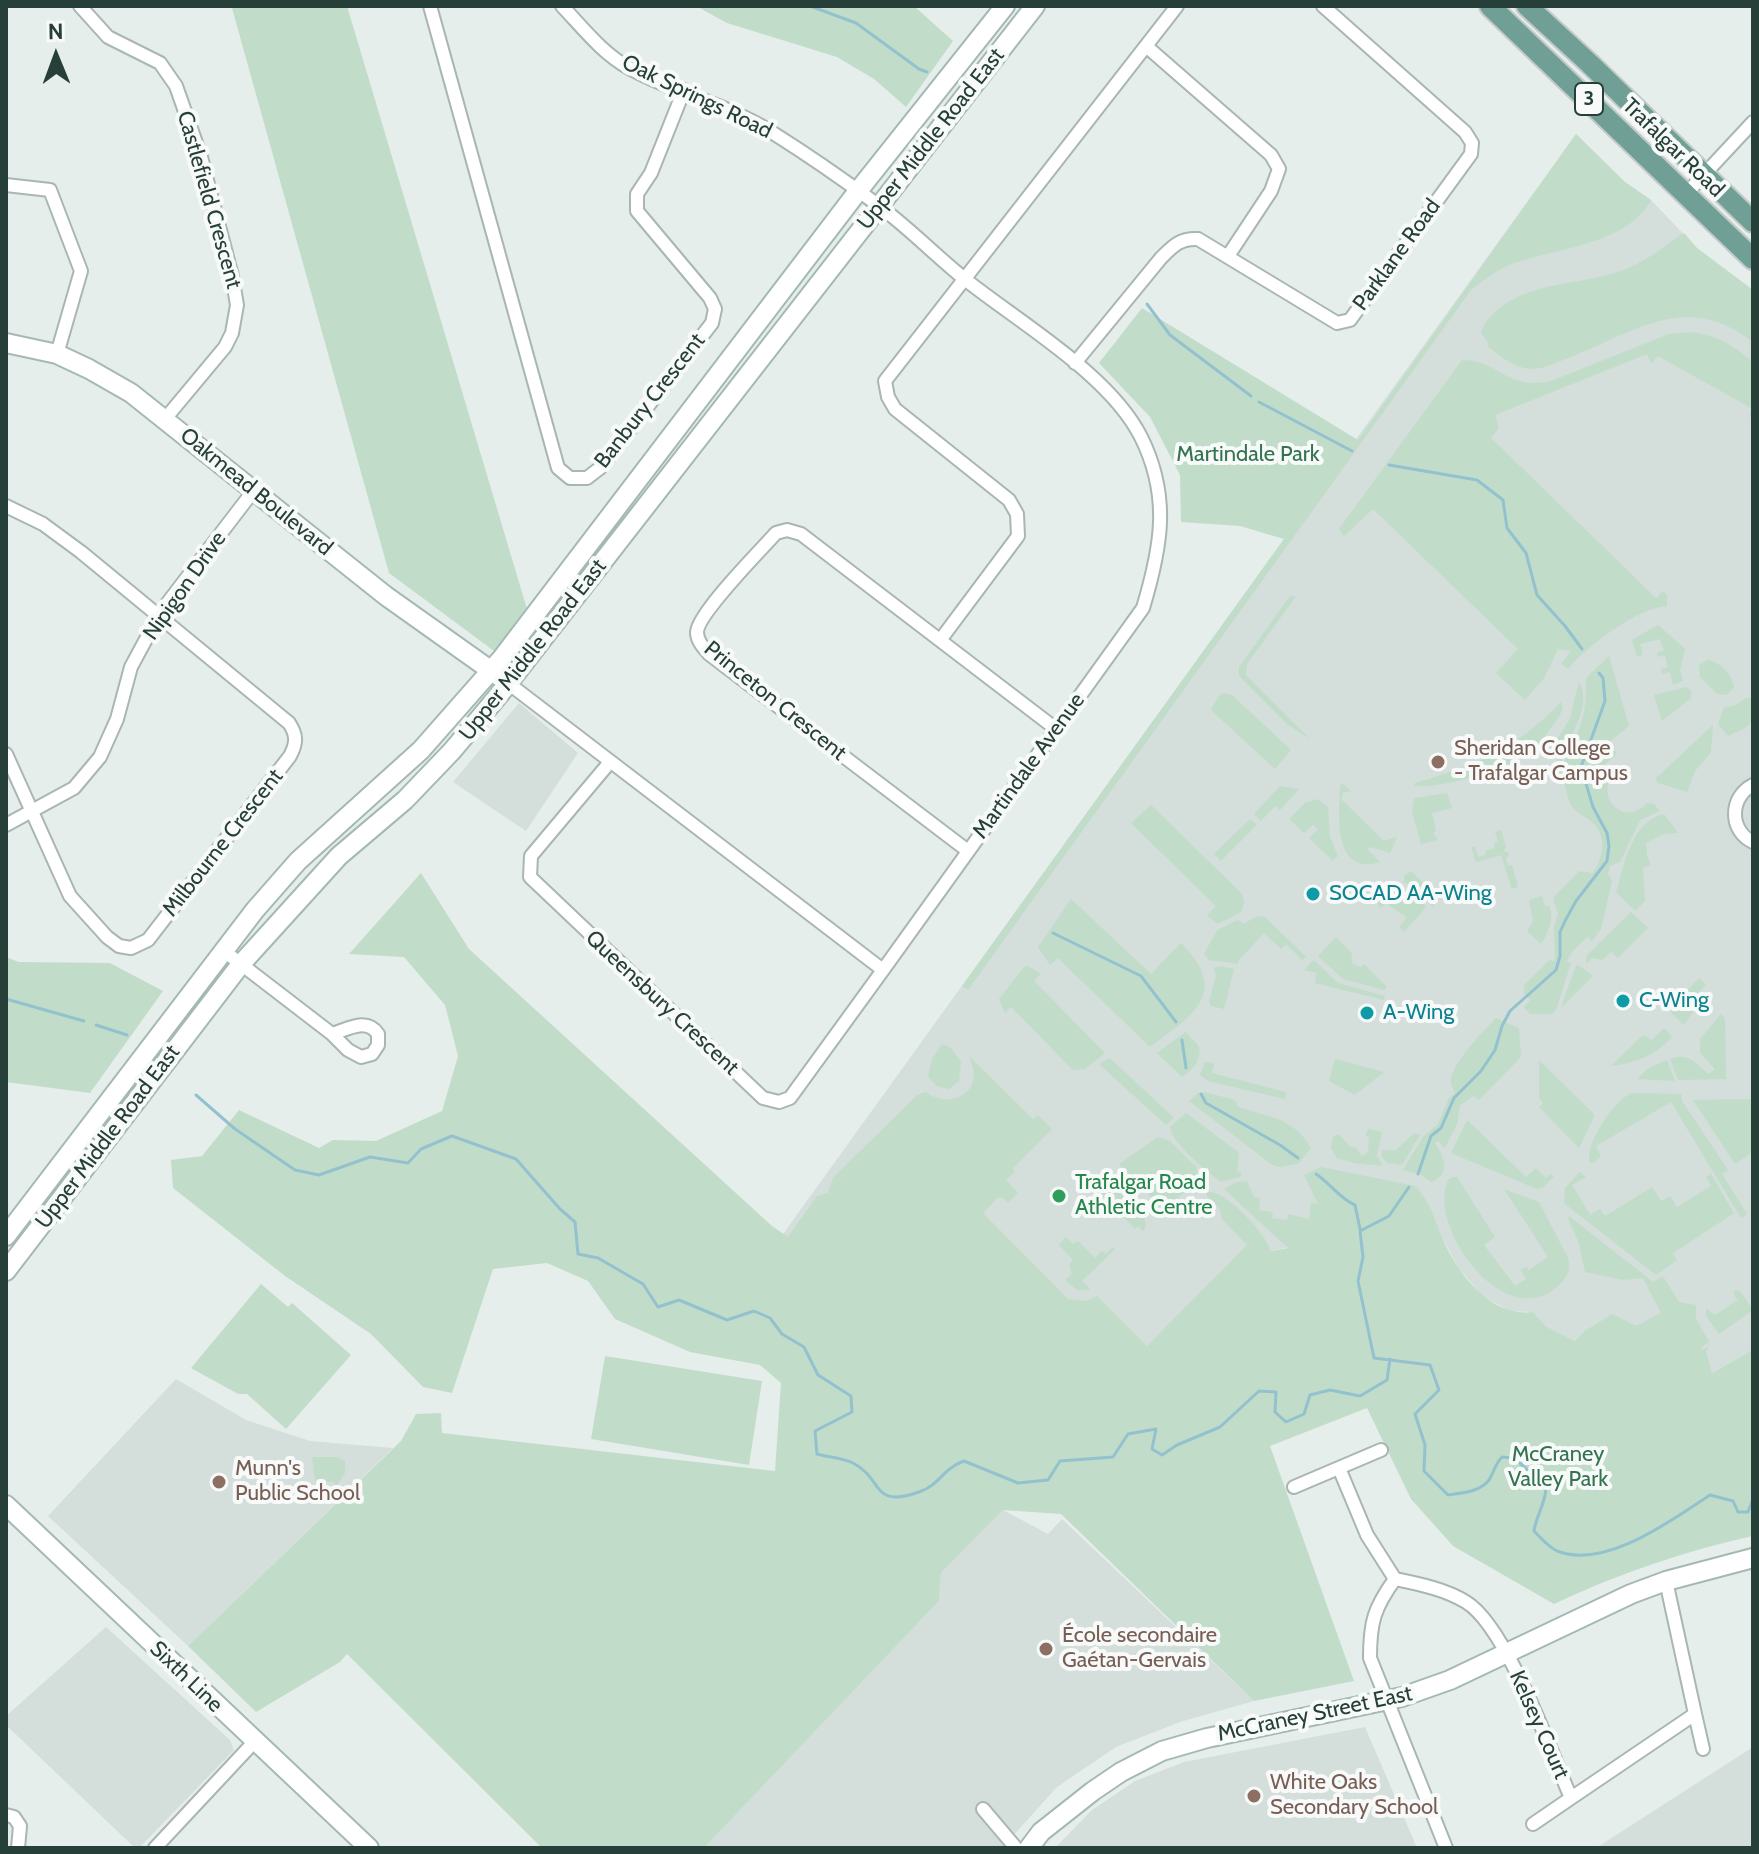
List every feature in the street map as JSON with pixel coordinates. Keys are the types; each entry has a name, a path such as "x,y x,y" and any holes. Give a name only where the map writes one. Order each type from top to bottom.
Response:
{"main road":[{"name":"Upper Middle Road East","path":"6,1236 255,910 298,861 421,750 491,670 858,191 1005,6"},
{"name":"Upper Middle Road East","path":"6,1271 241,964 339,856 405,800 452,751 508,683 1035,6"},
{"name":"Trafalgar Road","path":"1490,6 1753,259"},
{"name":"Trafalgar Road","path":"1527,6 1753,222"},
{"name":"Oakmead Boulevard","path":"6,343 57,354 131,393 386,596 508,683"},
{"name":"Sixth Line","path":"6,1505 369,1848"},
{"name":"McCraney Street East","path":"1029,1848 1041,1832 1093,1791 1162,1751 1207,1738 1387,1702 1450,1680 1631,1594 1666,1581 1753,1558"}],"street":[{"name":"Castlefield Crescent","path":"80,6 108,37 160,63 176,86 201,157 232,276 237,305 232,333 225,347 165,419"},
{"name":"Banbury Crescent","path":"430,6 558,468 570,478 587,478 600,468 712,323 715,309 710,298 637,211 637,194 651,173 684,90"},
{"name":"Oak Springs Road","path":"562,6 598,45 628,68 684,90 771,131 879,206"},
{"path":"941,639 1018,536 1017,514 1009,500 895,409 888,397 885,381 1177,6"},
{"name":"Parklane Road","path":"1075,363 1176,243 1187,238 1198,239 1228,256 1337,323 1350,320 1471,154 1472,143 1465,132 1323,6"},
{"path":"1146,46 1271,155 1279,169 1271,191 1228,256"},
{"path":"1686,194 1753,122"},
{"path":"6,185 50,190 81,271 57,354"},
{"name":"Martindale Avenue","path":"879,206 964,279 1089,374 1122,409 1141,437 1159,498 1161,533 1143,608 883,970"},
{"name":"Nipigon Drive","path":"6,825 74,788 100,757 117,719 131,667 159,617 254,490"},
{"name":"Milbourne Crescent","path":"6,506 43,524 289,723 296,733 296,745 290,756 148,940 131,948 119,946 107,937 70,896 6,754"},
{"name":"Princeton Crescent","path":"968,851 709,654 698,640 697,629 706,613 776,533 787,530 801,534 1056,729"},
{"path":"508,683 883,970"},
{"name":"Queensbury Crescent","path":"610,762 531,856 530,877 763,1098 779,1102 790,1098 883,970"},
{"path":"1753,785 1739,797 1735,815 1740,833 1753,842"},
{"path":"224,951 332,1034"},
{"path":"1294,1487 1381,1450"},
{"path":"1339,1468 1367,1535 1395,1579 1377,1604 1370,1630 1370,1658 1446,1848"},
{"name":"Kelsey Court","path":"1395,1579 1428,1585 1467,1602 1486,1620 1516,1669 1571,1798"},
{"path":"1666,1581 1703,1749"},
{"name":"Kelsey Court","path":"1533,1824 1695,1714"},
{"path":"155,1848 255,1741"},
{"path":"983,1809 1016,1848"},
{"path":"6,1815 14,1817 20,1826 20,1837 14,1845"}],"shaded area":[{"name":"Sheridan College - Trafalgar Campus","path":"1576,134 1625,182 1651,200 1697,248 1753,290 1753,1350 1712,1373 1575,1341 1544,1326 1533,1312 1510,1311 1482,1296 1458,1267 1444,1241 1335,1210 1289,1247 1233,1259 1148,1347 1163,1372 829,1263 783,1234"},
{"path":"519,703 578,753 526,831 453,782"},
{"name":"Munn's Public School","path":"176,1379 246,1420 310,1441 393,1448 188,1646 48,1516"},
{"name":"École secondaire Gaétan-Gervais","path":"1003,1510 1048,1534 1062,1519 1254,1701 1180,1722 1116,1747 1057,1787 1002,1848 704,1848 939,1601 941,1573"},
{"path":"106,1627 230,1740 234,1750 139,1848 135,1848 6,1725 6,1716"},
{"name":"White Oaks Secondary School","path":"1365,1727 1417,1848 1055,1848 1092,1810 1135,1781 1184,1762"},
{"path":"1753,1747 1753,1848 1596,1848"}],"green space":[{"path":"227,6 347,6 527,609 494,651 389,573 232,8"},
{"path":"696,6 914,6 953,41 906,107 874,79 837,57 727,23"},
{"name":"Martindale Park","path":"1576,134 1625,182 1651,200 1640,215 1625,227 1586,244 1507,266 1471,290 968,990 962,986 1284,539 1240,526 1181,522 1180,475 1150,417 1099,363 1142,308 1358,440"},
{"path":"1684,233 1697,248 1753,290 1753,342 1729,327 1706,319 1684,317 1640,327 1536,369 1514,364 1487,346 1489,344 1481,333 1483,327 1508,302 1538,289 1629,268"},
{"path":"1690,332 1724,342 1753,363 1753,411 1749,418 1751,408 1658,356 1651,364 1647,354 1495,415 1499,428 1491,438 1656,598 1663,591 1667,596 1667,606 1642,613 1613,630 1568,669 1561,664 1571,651 1558,649 1544,678 1525,700 1496,673 1518,649 1373,509 1344,536 1339,529 1462,360 1485,365 1513,379 1536,383 1551,381 1669,334"},
{"path":"1290,596 1296,596 1247,664 1246,675 1310,739 1288,725 1239,676 1239,667"},
{"path":"1658,625 1685,649 1680,670 1683,681 1673,685 1670,672 1662,674 1661,669 1668,667 1665,655 1658,657 1657,653 1664,650 1660,639 1640,644 1643,655 1637,657 1632,640"},
{"path":"1609,656 1629,726 1609,742 1617,754 1600,768 1609,780 1609,798 1612,804 1625,812 1640,809 1647,803 1654,804 1660,811 1640,820 1620,862 1610,866 1608,874 1612,881 1601,929 1592,941 1587,937 1571,953 1567,962 1571,963 1556,1010 1552,1014 1530,1014 1524,1007 1530,1000 1524,993 1524,985 1550,960 1555,961 1554,927 1558,914 1553,898 1579,871 1593,873 1601,854 1601,835 1593,823 1571,805 1563,770 1583,715 1586,678"},
{"path":"1708,660 1721,666 1731,678 1734,687 1727,695 1717,694 1700,677 1699,665"},
{"path":"1579,681 1583,705 1564,755 1561,779 1556,780 1555,765 1561,749 1556,740 1570,719"},
{"path":"1686,687 1691,691 1691,698 1662,721 1654,695"},
{"path":"1220,694 1232,695 1291,750 1275,769 1211,710"},
{"path":"1753,698 1752,720 1747,727 1728,736 1718,724 1724,708"},
{"path":"1561,702 1560,715 1549,730 1533,749 1518,759 1489,772 1456,781 1414,786 1415,783 1477,762 1511,744"},
{"path":"1713,725 1711,752 1695,771 1687,792 1658,783 1655,779"},
{"path":"1340,785 1351,791 1343,793 1341,799 1384,841 1397,837 1390,853 1371,847 1367,849 1380,862 1364,864 1353,860 1346,851 1339,811"},
{"path":"1280,786 1299,789 1280,810 1275,806 1261,821 1254,814"},
{"path":"1447,793 1452,808 1432,813 1436,831 1433,833 1438,840 1421,844 1412,811 1414,798"},
{"path":"1318,799 1328,807 1330,837 1338,856 1333,861 1309,838 1318,829 1313,825 1304,833 1289,819 1305,803"},
{"path":"1151,805 1242,894 1244,902 1241,912 1218,924 1207,916 1216,906 1131,823"},
{"path":"1664,814 1678,833 1663,834 1646,843 1651,865 1643,868 1645,901 1635,911 1616,892 1637,835 1653,818"},
{"path":"1250,819 1257,825 1221,861 1214,854"},
{"path":"1501,830 1506,847 1504,851 1509,856 1506,858 1508,866 1512,865 1518,887 1512,889 1501,855 1476,862 1471,847 1475,846 1478,857 1486,855 1485,851 1494,848 1494,843 1498,842 1495,832"},
{"path":"1411,871 1430,889 1434,908 1416,889 1404,882 1404,876"},
{"name":"McCraney Valley Park","path":"421,873 469,949 772,1226 788,1237 817,1196 828,1193 833,1178 917,1095 926,1092 947,1099 967,1091 974,1076 969,1056 1033,1119 1038,1115 1052,1129 1013,1168 1015,1172 1006,1180 1018,1193 1008,1203 1003,1198 997,1198 983,1213 1068,1299 1086,1301 1097,1296 1147,1346 1247,1245 1222,1219 1220,1209 1206,1195 1208,1192 1216,1193 1235,1205 1262,1234 1271,1251 1288,1248 1224,1189 1247,1181 1254,1197 1260,1198 1259,1210 1273,1212 1272,1218 1287,1220 1288,1214 1309,1219 1311,1203 1318,1204 1304,1175 1321,1167 1415,1186 1429,1205 1451,1255 1479,1292 1504,1308 1533,1312 1545,1326 1575,1341 1612,1314 1636,1326 1661,1313 1643,1278 1623,1280 1585,1272 1569,1216 1653,1282 1663,1276 1679,1302 1696,1305 1696,1318 1709,1342 1701,1347 1703,1350 1710,1345 1706,1352 1712,1373 1753,1350 1753,1536 1652,1564 1554,1604 1453,1546 1411,1499 1367,1408 1270,1446 1354,1681 1254,1701 1061,1514 1003,1510 941,1573 939,1601 704,1848 542,1848 347,1654 340,1662 256,1712 188,1646 401,1441 416,1414 441,1413 442,1433 775,1471 781,1383 760,1365 690,1352 615,1319 588,1281 547,1263 493,1269 452,1393 423,1387 371,1334 285,1276 173,1188 171,1160 202,1156 239,1110 319,1148 333,1140 376,1141 442,1111 458,1056 445,1005 404,957 349,954"},
{"path":"1390,884 1416,895 1426,907 1404,932 1399,927 1407,918 1386,903 1381,908 1373,899"},
{"path":"1542,896 1545,906 1549,906 1551,920 1541,944 1527,931 1533,921 1529,900"},
{"path":"1071,899 1151,974 1181,943 1196,961 1203,976 1204,990 1200,1002 1180,1024 1150,1047 1058,958 1050,965 1038,947"},
{"path":"1631,912 1648,928 1618,958 1611,952 1603,960 1592,958 1586,964 1587,955"},
{"path":"1258,916 1265,917 1306,957 1302,960 1286,944 1281,949 1264,933 1238,964 1209,960 1204,954 1217,930 1238,920 1243,924"},
{"path":"1336,937 1353,954 1353,964 1361,967 1364,964 1387,987 1384,990 1343,979 1318,956"},
{"path":"6,957 19,962 110,963 163,991 90,1093 6,1082"},
{"path":"1314,960 1338,983 1385,996 1384,1000 1315,983 1317,973 1304,970"},
{"path":"1578,965 1593,976 1561,1008 1575,967"},
{"path":"1028,966 1041,974 1034,981 1105,1053 1085,1069 1073,1070 1011,1007 1005,1013 999,999"},
{"path":"1214,968 1234,969 1224,1009 1211,1006 1209,1002 1216,976"},
{"path":"1699,978 1706,985 1689,1002 1693,1012 1684,1025 1671,1013 1672,1007"},
{"path":"1721,1014 1725,1018 1726,1079 1678,1080 1670,1059 1676,1057 1687,1058 1709,1074 1715,1069 1700,1053 1700,1039"},
{"path":"1496,1018 1519,1028 1521,1057 1479,1100 1474,1096 1460,1105 1457,1124 1445,1148 1438,1141 1435,1143 1444,1165 1438,1179 1431,1182 1421,1175 1403,1170 1423,1137 1438,1124 1449,1098 1455,1093 1451,1080 1459,1061"},
{"path":"1664,1028 1672,1037 1659,1049 1637,1060 1611,1066 1643,1035 1652,1040"},
{"path":"1186,1032 1200,1053 1195,1065 1182,1077 1157,1053"},
{"path":"942,1044 951,1048 961,1062 959,1081 949,1089 937,1086 928,1077 932,1059"},
{"path":"1110,1058 1174,1118 1166,1125 1099,1064"},
{"path":"1335,1059 1384,1072 1355,1095 1329,1081"},
{"path":"1539,1060 1593,1113 1594,1117 1579,1148 1539,1107 1543,1103 1539,1098"},
{"path":"1667,1060 1675,1081 1637,1079 1650,1067"},
{"path":"1205,1062 1214,1063 1212,1073 1286,1092 1285,1099 1208,1081 1200,1075"},
{"path":"1204,1092 1235,1100 1238,1107 1289,1124 1311,1148 1298,1164 1279,1167 1271,1164 1189,1101"},
{"path":"1632,1093 1681,1094 1682,1101 1728,1170 1722,1174 1747,1214 1741,1218 1671,1102 1596,1146 1601,1156 1594,1163 1590,1162 1592,1145 1602,1123 1617,1104"},
{"path":"1753,1099 1753,1152 1735,1164 1693,1100"},
{"path":"1186,1113 1239,1153 1237,1171 1242,1173 1240,1177 1221,1182 1183,1149 1170,1127"},
{"path":"1467,1120 1526,1177 1536,1168 1546,1178 1551,1174 1554,1177 1537,1189 1451,1153"},
{"path":"1369,1129 1382,1132 1377,1156 1383,1166 1337,1158 1331,1148 1333,1137 1339,1134 1362,1156 1368,1152 1369,1138 1365,1134"},
{"path":"1414,1133 1420,1135 1402,1165 1387,1163 1381,1156 1382,1150 1396,1150"},
{"path":"1158,1137 1170,1141 1196,1167 1200,1190 1197,1194 1185,1192 1168,1206 1159,1205 1119,1164"},
{"path":"1580,1172 1586,1177 1572,1185 1590,1215 1600,1209 1605,1216 1652,1187 1661,1201 1670,1196 1677,1207 1711,1186 1706,1177 1711,1174 1734,1213 1673,1253 1677,1260 1656,1275 1564,1203 1565,1188"},
{"path":"1457,1177 1495,1237 1484,1245 1515,1286 1526,1279 1521,1270 1526,1267 1529,1270 1548,1257 1504,1189 1539,1202 1568,1258 1568,1273 1559,1285 1538,1297 1516,1297 1495,1287 1475,1269 1459,1247 1449,1223 1444,1200 1448,1180"},
{"path":"1105,1185 1112,1185 1144,1217 1146,1226 1143,1231 1138,1226 1135,1229 1099,1191"},
{"path":"1066,1237 1073,1244 1078,1241 1095,1258 1102,1251 1106,1254 1113,1247 1115,1249 1082,1281 1088,1290 1077,1290 1065,1280 1072,1274 1069,1264 1073,1260 1059,1245"},
{"path":"261,1284 288,1307 292,1303 351,1355 286,1429 247,1394 238,1394 191,1368"},
{"path":"1733,1292 1741,1292 1753,1310 1719,1334 1706,1316 1706,1308 1715,1315 1738,1300"},
{"path":"605,1356 762,1381 749,1465 591,1439"},
{"path":"312,1457 337,1457 345,1461 345,1473 336,1487 334,1482 315,1481"}],"waterway":[{"path":"810,6 856,23 927,72"},
{"path":"1147,304 1170,335 1251,396"},
{"path":"1259,402 1352,451"},
{"path":"1389,465 1477,480 1503,500 1507,528 1526,553 1537,595 1582,649"},
{"path":"1418,1174 1431,1136 1441,1128 1454,1098 1481,1071 1495,1050 1510,1011 1556,970 1560,956 1560,932 1565,921 1576,901 1607,861 1607,833 1593,807 1581,767 1605,701 1603,678 1599,673"},
{"path":"1053,933 1141,976 1176,1022"},
{"path":"6,999 84,1021"},
{"path":"96,1025 127,1035"},
{"path":"1182,1040 1186,1068"},
{"path":"1201,1094 1206,1103 1298,1158"},
{"path":"196,1095 235,1129 295,1170 319,1175 370,1157 408,1163 421,1149 452,1136 516,1159 575,1222 578,1254 598,1258 643,1284 658,1307 679,1300 727,1320 754,1311 770,1318 782,1334 804,1347 818,1375 851,1396 852,1412 815,1431 817,1454 853,1463 885,1495 893,1497 926,1489 964,1461 1018,1483 1048,1480 1060,1461 1113,1457 1128,1434 1156,1429 1152,1449 1162,1455 1177,1445 1220,1427 1259,1391 1276,1392 1275,1412 1286,1422 1304,1414 1310,1395 1330,1390 1360,1396 1387,1380 1390,1359"},
{"path":"1316,1174 1355,1205 1360,1229"},
{"path":"1409,1187 1389,1216 1360,1231 1363,1257 1358,1281 1374,1358 1430,1365 1439,1390 1415,1414 1425,1445 1424,1471 1448,1495 1481,1487 1489,1480 1502,1457 1514,1458 1546,1486 1534,1531 1557,1551 1576,1555 1596,1554 1637,1540 1710,1495 1733,1501 1738,1512 1748,1512 1753,1499"}],"place":[{"name":"Sheridan College - Trafalgar Campus","path":"1438,762"},
{"name":"SOCAD AA-Wing","path":"1313,894"},
{"name":"C-Wing","path":"1623,1001"},
{"name":"A-Wing","path":"1367,1013"},
{"name":"Trafalgar Road Athletic Centre","path":"1059,1196"},
{"name":"Munn's Public School","path":"219,1482"},
{"name":"École secondaire Gaétan-Gervais","path":"1046,1649"},
{"name":"White Oaks Secondary School","path":"1254,1796"}]}
